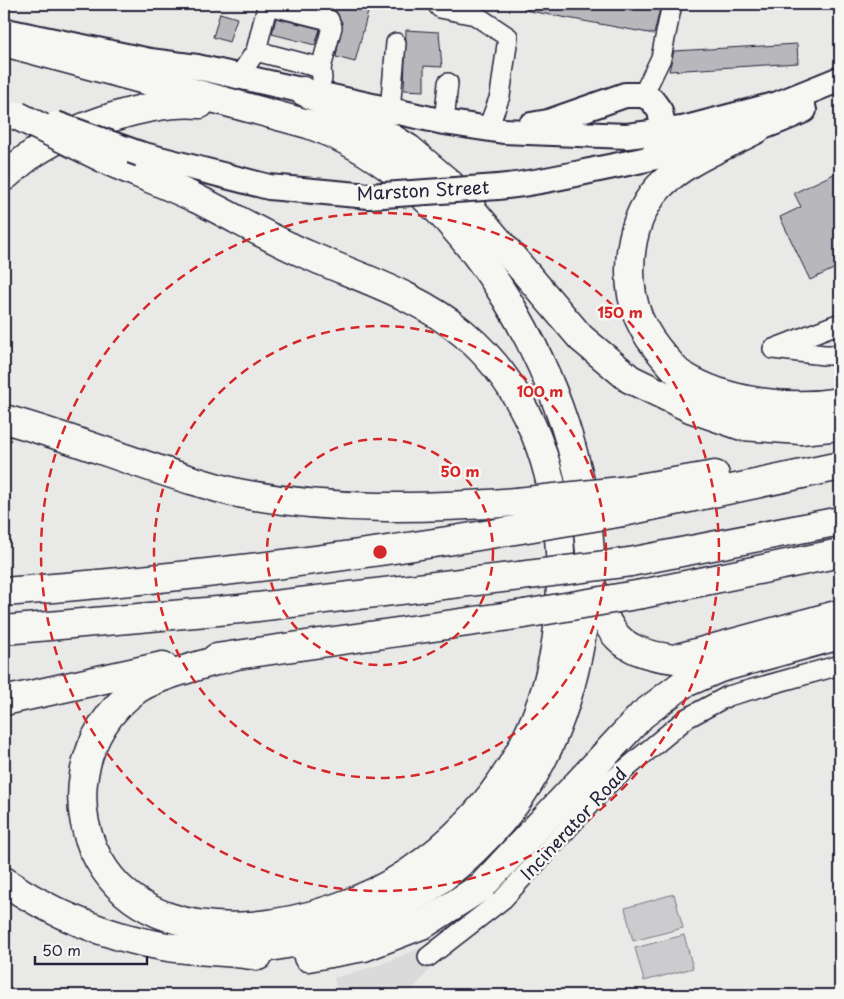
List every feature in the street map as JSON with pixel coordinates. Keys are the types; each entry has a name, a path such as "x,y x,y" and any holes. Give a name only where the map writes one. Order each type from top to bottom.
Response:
{"highway":[{"path":"4,42 241,107 274,113 332,132 357,145 404,177 439,211 488,273 530,341 564,422 577,467 590,552 590,580 577,663 559,721 534,776 501,822 483,842 445,875 394,910 337,933 240,953"},
{"path":"313,93 366,122 409,149 450,184 581,338 630,379 690,408 742,426 801,430 840,426"},
{"path":"4,177 34,153 98,122 138,110 184,103 241,107"},
{"path":"13,111 113,163 197,200 283,244 412,300 462,333 487,357 524,408 542,449 550,479 560,544 561,590 554,655 543,702 517,757 483,805 443,846 405,875 343,906 287,921 240,926 199,924 158,913 137,902 111,879 92,847 81,803 83,776 89,749 98,733 120,704 143,686 233,656"},
{"path":"757,130 692,163 660,187 640,213 630,251 630,295 648,339 681,375 725,394 781,404 840,402"},
{"path":"4,419 51,431 148,467 237,493 338,507 439,508 517,502 622,501 786,479 840,466"},
{"path":"4,592 162,578 424,545 521,529 622,501"},
{"path":"4,630 240,609 630,562 840,521"},
{"path":"4,701 150,669 524,614 642,594 840,552"},
{"path":"590,580 605,619 622,643 647,655 665,658 674,659 840,614"},
{"path":"4,882 73,921 102,931 163,946 240,953 274,959 309,957 364,947 424,924 481,887 642,715 683,684 720,668 840,635"}],"main road":[{"path":"4,30 150,61 197,67 444,122 496,130 627,136 664,132 730,118 778,104 840,79"},
{"name":"Marston Street","path":"13,111 140,154 269,187 369,196 528,184 672,155 757,130 840,93"},
{"path":"496,130 548,122 625,95 643,95 652,100 660,111 664,132 651,148 622,164"}],"lane":[{"path":"437,4 440,8 475,15 508,37 496,130"},
{"path":"643,95 661,58 672,4"},
{"path":"239,76 256,51 266,11 274,6 329,20 332,27 313,93"},
{"path":"390,110 396,43"},
{"path":"256,51 321,68"},
{"path":"444,122 448,83"},
{"path":"840,323 773,349 840,355"},
{"name":"Incinerator Road","path":"428,957 503,899 609,783 687,718 728,696 832,668"}],"shaded area":[{"path":"674,894 683,928 633,941 625,908"},
{"path":"684,935 693,968 644,981 635,948"},
{"path":"420,948 430,969 408,995 339,995 334,978 379,965"}],"building":[{"path":"325,4 351,4 369,8 355,62 336,57 342,23 337,12 324,7"},
{"path":"525,4 661,4 654,34 524,10"},
{"path":"220,13 237,18 229,42 213,37"},
{"path":"276,18 320,29 315,45 272,34"},
{"path":"406,30 439,32 442,67 424,66 424,91 404,90"},
{"path":"797,44 798,63 669,71 674,51"},
{"path":"840,171 840,266 810,280 780,217 801,207 794,193"}]}
